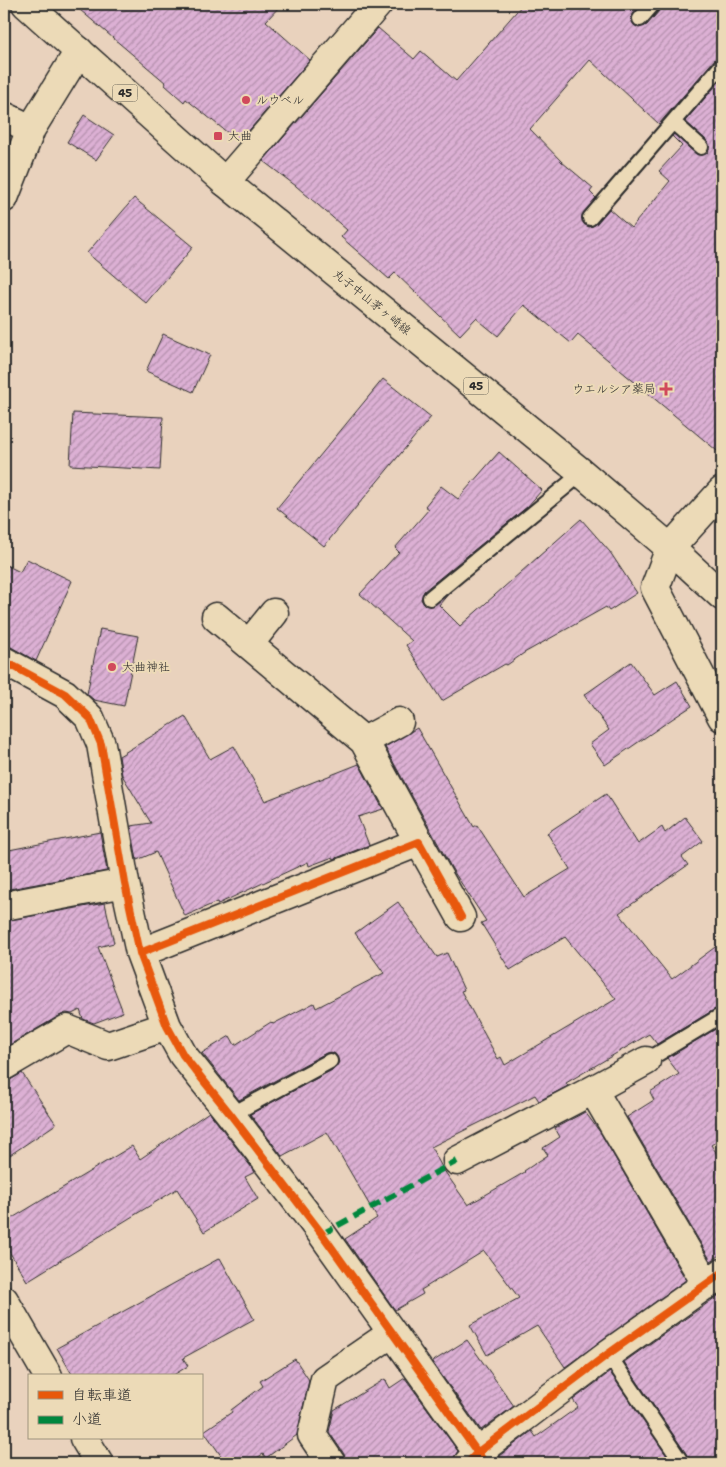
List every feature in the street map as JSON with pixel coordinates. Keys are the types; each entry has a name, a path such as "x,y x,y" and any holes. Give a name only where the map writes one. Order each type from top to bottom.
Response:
{"street":[{"name":"丸子中山茅ヶ崎線","path":"26,4 225,182 582,472 722,596"},
{"path":"225,182 378,4"},
{"path":"4,198 31,129 79,51"},
{"path":"4,116 31,129"},
{"path":"722,491 670,548 656,588 722,717"},
{"path":"249,644 274,613"},
{"path":"216,618 364,741 461,917"},
{"path":"4,661 65,694 90,718 101,744 125,883 140,953 167,1026 183,1056 232,1115 322,1234 392,1333 477,1460 608,1354 714,1279 593,1090"},
{"path":"364,741 399,722"},
{"path":"140,953 419,842"},
{"path":"4,906 125,883"},
{"path":"4,1066 67,1029 108,1046 167,1026"},
{"path":"457,1161 646,1060"},
{"path":"4,1300 47,1374"},
{"path":"331,1463 312,1435 325,1379 392,1333"},
{"path":"85,1440 98,1463"}],"lane":[{"path":"640,18 653,4"},
{"path":"590,218 722,65"},
{"path":"673,122 701,147"},
{"path":"430,598 582,472"},
{"path":"646,1060 722,1015"},
{"path":"232,1115 330,1061"},
{"path":"608,1354 682,1463"}],"building":[{"path":"73,4 282,4 266,21 310,60 239,142 186,99 184,102 165,85 166,83"},
{"path":"523,4 642,4 631,18 634,25 639,28 647,25 660,10 662,4 722,4 722,56 715,59 659,124 590,60 530,129 562,162 593,188 590,192 596,198 582,216 584,224 589,227 593,226 609,209 631,228 670,181 659,171 682,146 672,136 674,134 696,154 703,155 708,152 709,145 707,141 685,121 722,78 722,455 578,335 571,343 524,305 498,336 476,318 460,335 395,273 389,279 341,237 347,230 296,186 263,161 378,28 414,59 421,51 456,81"},
{"path":"84,115 114,135 96,160 67,142"},
{"path":"134,198 193,247 146,303 87,253"},
{"path":"163,334 210,355 193,392 146,371"},
{"path":"383,379 431,417 324,546 277,508"},
{"path":"73,413 163,417 160,470 70,465"},
{"path":"499,452 542,490 527,507 424,591 421,599 424,604 432,606 450,592 439,605 460,626 581,519 610,552 637,593 609,611 606,607 442,701 406,645 412,641 360,594 399,552 395,548 429,509 425,506 441,486 458,499"},
{"path":"27,559 72,581 36,661 4,645 4,564 20,572"},
{"name":"大曲神社","path":"100,629 138,636 124,706 94,700 87,694"},
{"path":"631,662 655,695 677,681 692,706 605,765 590,744 609,730 584,695"},
{"path":"185,716 210,759 234,746 265,801 359,764 383,809 358,817 369,845 334,859 333,857 309,866 308,862 218,904 217,902 185,916 156,852 137,860 131,826 151,823 122,775 119,756"},
{"path":"417,728 474,827 477,825 524,897 570,869 547,833 606,794 638,844 662,827 665,833 685,817 703,841 682,857 688,865 619,913 672,979 722,942 722,1006 657,1044 649,1034 566,1083 568,1086 539,1101 535,1095 431,1147 443,1169 468,1205 525,1172 548,1155 543,1148 560,1137 555,1128 585,1112 600,1132 686,1280 565,1367 537,1326 487,1355 470,1325 519,1298 484,1251 421,1290 423,1294 395,1310 345,1239 377,1218 327,1132 282,1156 250,1114 334,1069 339,1062 335,1054 331,1052 326,1053 239,1100 202,1053 230,1036 235,1045 271,1022 273,1024 314,1003 316,1008 384,973 355,933 398,902 437,957 447,953 464,990 461,991 498,1059 501,1057 505,1065 616,999 565,937 510,970 481,923 486,921 452,869 385,747"},
{"path":"100,832 107,871 4,890 4,851"},
{"path":"105,903 114,943 98,947 123,1012 94,1023 83,1019 80,1010 72,1014 66,1013 4,1048 4,921"},
{"path":"722,1025 722,1138 711,1145 722,1161 722,1254 711,1261 627,1117 654,1100 650,1092 679,1074 667,1058"},
{"path":"22,1073 56,1124 4,1159 4,1082"},
{"path":"209,1112 255,1172 245,1177 258,1199 204,1232 177,1189 27,1281 4,1243 4,1223 132,1146 140,1159"},
{"path":"220,1258 254,1319 183,1358 188,1366 175,1374 72,1374 57,1348"},
{"path":"719,1295 722,1300 722,1463 691,1463 624,1362"},
{"path":"467,1340 514,1406 481,1430 432,1362"},
{"path":"295,1359 309,1380 297,1435 266,1458 263,1454 249,1463 226,1463 204,1431 232,1412 231,1410 263,1386 260,1381"},
{"path":"610,1372 672,1463 500,1463 499,1456 532,1431 536,1437 578,1407 573,1400"},
{"path":"405,1378 458,1451 453,1459 453,1463 346,1463 344,1454 329,1432 334,1410 385,1379 390,1388"}],"marked path":[{"path":"322,1234 457,1161"}],"cycle path":[{"path":"4,661 65,694 90,718 101,744 125,883 140,953 167,1026 183,1055 322,1234 485,1463"},
{"path":"140,953 419,842 461,917"},
{"path":"468,1463 477,1453 608,1354 722,1273"}],"place":[{"name":"ルウベル","path":"246,100"},
{"name":"大曲","path":"218,136"},
{"name":"ウエルシア薬局","path":"666,389"},
{"name":"大曲神社","path":"112,667"}]}
